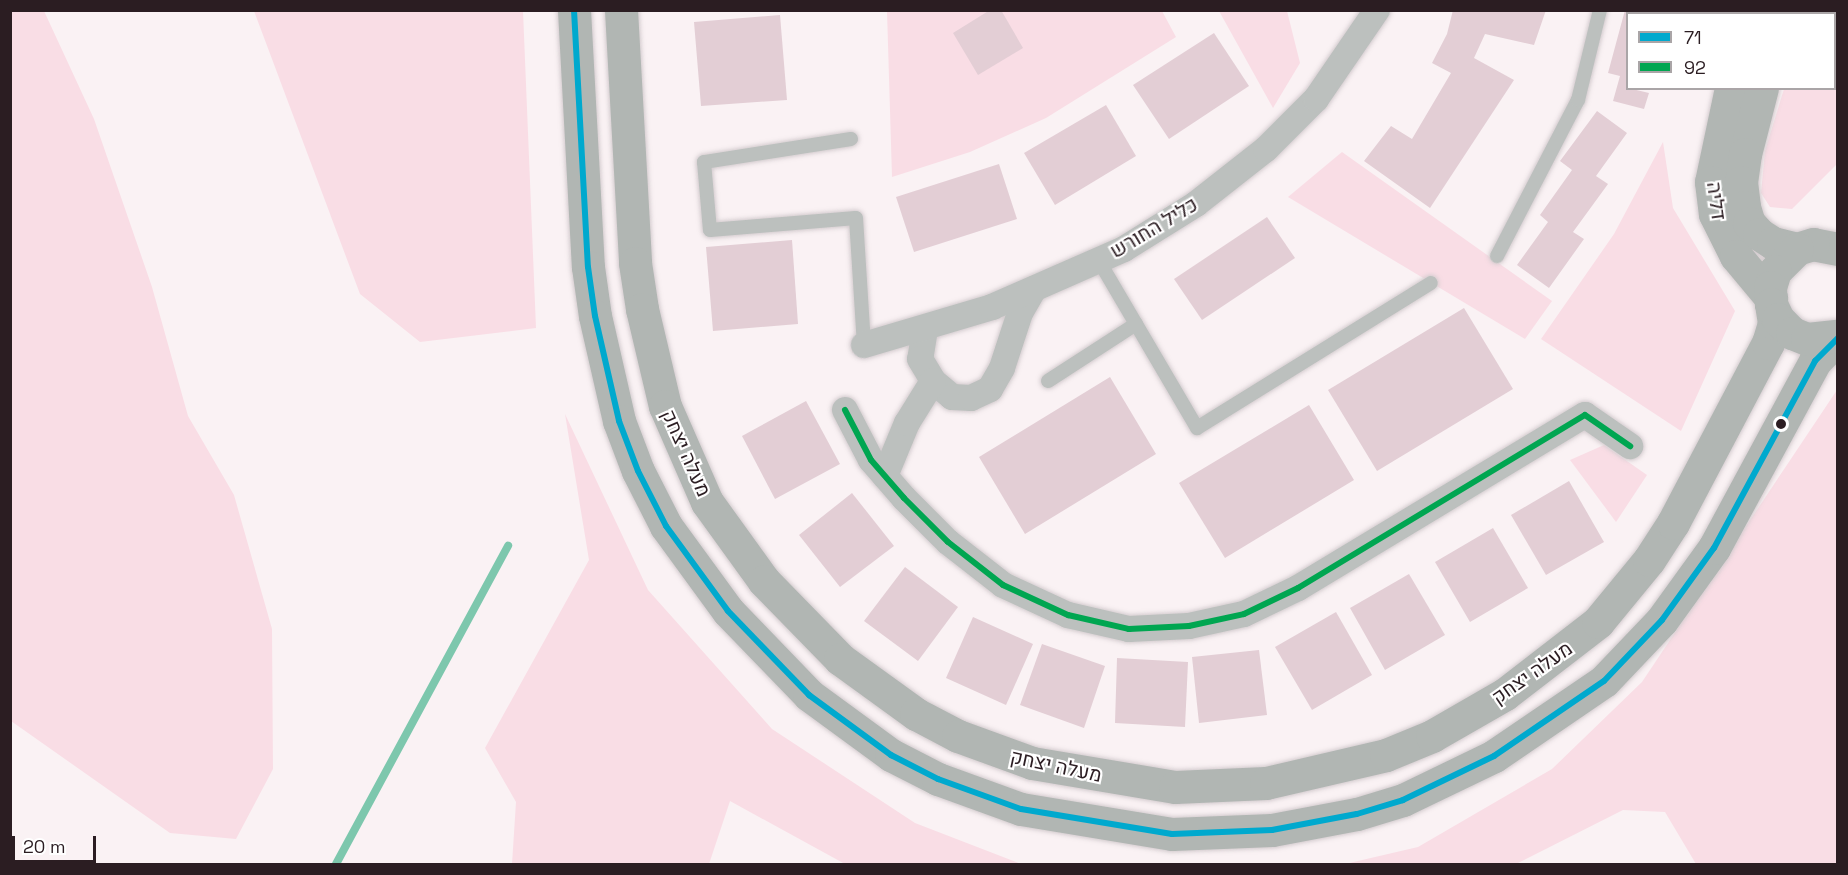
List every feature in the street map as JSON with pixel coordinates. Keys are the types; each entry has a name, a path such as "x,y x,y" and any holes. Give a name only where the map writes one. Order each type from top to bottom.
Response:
{"street":[{"path":"574,10 588,267 595,316 619,421 638,471 666,526 696,571 762,651 817,702 891,755 938,779 1021,809 1172,834 1272,830 1358,814 1403,800 1494,756 1604,681 1662,620 1714,548 1815,361 1838,337"},
{"name":"מעלה יצחק","path":"621,10 635,263 644,320 665,406 707,502 764,581 840,659 916,714 958,736 1032,763 1175,787 1266,783 1346,768 1386,755 1432,736 1505,694 1598,622 1649,560 1673,523 1768,343 1774,323 1771,301 1775,271 1821,244"},
{"name":"כליל החורש","path":"864,345 925,329 1034,289 1099,261 1196,204 1266,149 1316,99 1377,10"},
{"name":"דליה","path":"1731,90 1711,182 1715,214 1736,256 1771,301 1778,319 1792,333 1807,339 1838,337"},
{"name":"דליה","path":"1761,90 1745,154 1741,182 1744,207 1749,223 1759,234 1773,243 1821,244"},
{"path":"925,329 920,359 933,381 952,397 970,398 990,389 1002,368 1020,313 1034,289"},
{"path":"885,476 907,423 933,381"},
{"path":"845,410 871,460 885,476 948,542 1002,585 1068,615 1129,629 1189,626 1244,614 1298,588 1585,415 1630,446"}],"lane":[{"path":"1497,256 1578,100 1600,10"},
{"path":"851,139 704,162 710,230 856,218 864,345"},
{"path":"1099,261 1197,428 1431,283"},
{"path":"1048,381 1136,324"}],"shaded area":[{"path":"10,11 44,11 94,119 152,287 188,416 234,495 272,629 273,769 236,839 170,833 11,721"},
{"path":"254,11 523,11 536,328 420,342 360,294"},
{"path":"887,11 1162,11 1176,37 1046,118 970,152 892,177"},
{"path":"1219,11 1287,11 1300,63 1273,108"},
{"path":"1798,11 1829,11 1833,12 1810,12"},
{"path":"1837,13 1837,164 1792,209 1770,207 1761,193 1765,151 1784,90 1836,90"},
{"path":"1663,142 1673,208 1735,311 1681,431 1541,339 1614,234"},
{"path":"1342,152 1552,301 1525,339 1288,197"},
{"path":"1837,390 1837,864 1696,864 1665,812 1623,810 1516,864 1345,864 1418,847 1552,769 1642,682"},
{"path":"565,414 648,590 772,729 915,823 1021,864 845,864 730,801 709,864 512,864 516,802 485,748 589,560"},
{"path":"1604,445 1647,475 1616,522 1570,460"}],"building":[{"path":"990,10 1001,10 1023,48 978,75 953,33"},
{"path":"1453,10 1546,10 1534,45 1485,34 1474,58 1514,80 1430,208 1364,161 1391,126 1412,139 1451,73 1432,63 1447,34"},
{"path":"1625,10 1663,10 1626,12 1626,90 1649,93 1644,109 1613,101 1620,76 1608,73"},
{"path":"780,15 787,100 701,106 694,22"},
{"path":"1214,33 1249,86 1169,139 1133,85"},
{"path":"1106,105 1136,156 1055,205 1024,153"},
{"path":"1597,111 1627,133 1596,176 1608,184 1573,232 1584,239 1549,288 1517,265 1548,222 1540,215 1572,170 1560,161"},
{"path":"999,164 1017,219 914,252 896,197"},
{"path":"1267,217 1295,258 1202,320 1174,279"},
{"path":"792,240 798,324 713,331 706,247"},
{"path":"1464,308 1513,389 1377,471 1328,390"},
{"path":"1110,377 1156,454 1025,534 979,457"},
{"path":"806,401 840,464 775,499 742,436"},
{"path":"1309,405 1354,480 1225,558 1179,483"},
{"path":"1569,481 1604,542 1546,575 1511,515"},
{"path":"852,493 894,546 840,587 799,535"},
{"path":"1493,528 1528,588 1470,622 1435,562"},
{"path":"905,567 958,607 918,661 864,621"},
{"path":"1409,574 1445,635 1385,670 1350,608"},
{"path":"1336,612 1372,675 1312,710 1275,647"},
{"path":"973,617 1033,644 1006,705 946,678"},
{"path":"1042,644 1105,666 1084,728 1020,705"},
{"path":"1259,650 1267,715 1199,723 1192,657"},
{"path":"1117,658 1188,662 1185,727 1115,723"}],"waterway":[{"path":"336,864 508,546"}],"transit line":[{"name":"71","path":"574,10 588,267 595,316 619,421 638,471 666,526 728,611 809,695 891,755 938,779 1021,809 1172,834 1272,830 1357,814 1403,800 1494,756 1604,681 1662,620 1714,548 1815,361 1838,338"},
{"name":"92","path":"845,410 871,460 904,498 948,542 1003,585 1068,615 1129,629 1189,626 1244,614 1298,588 1585,415 1630,446"}]}
